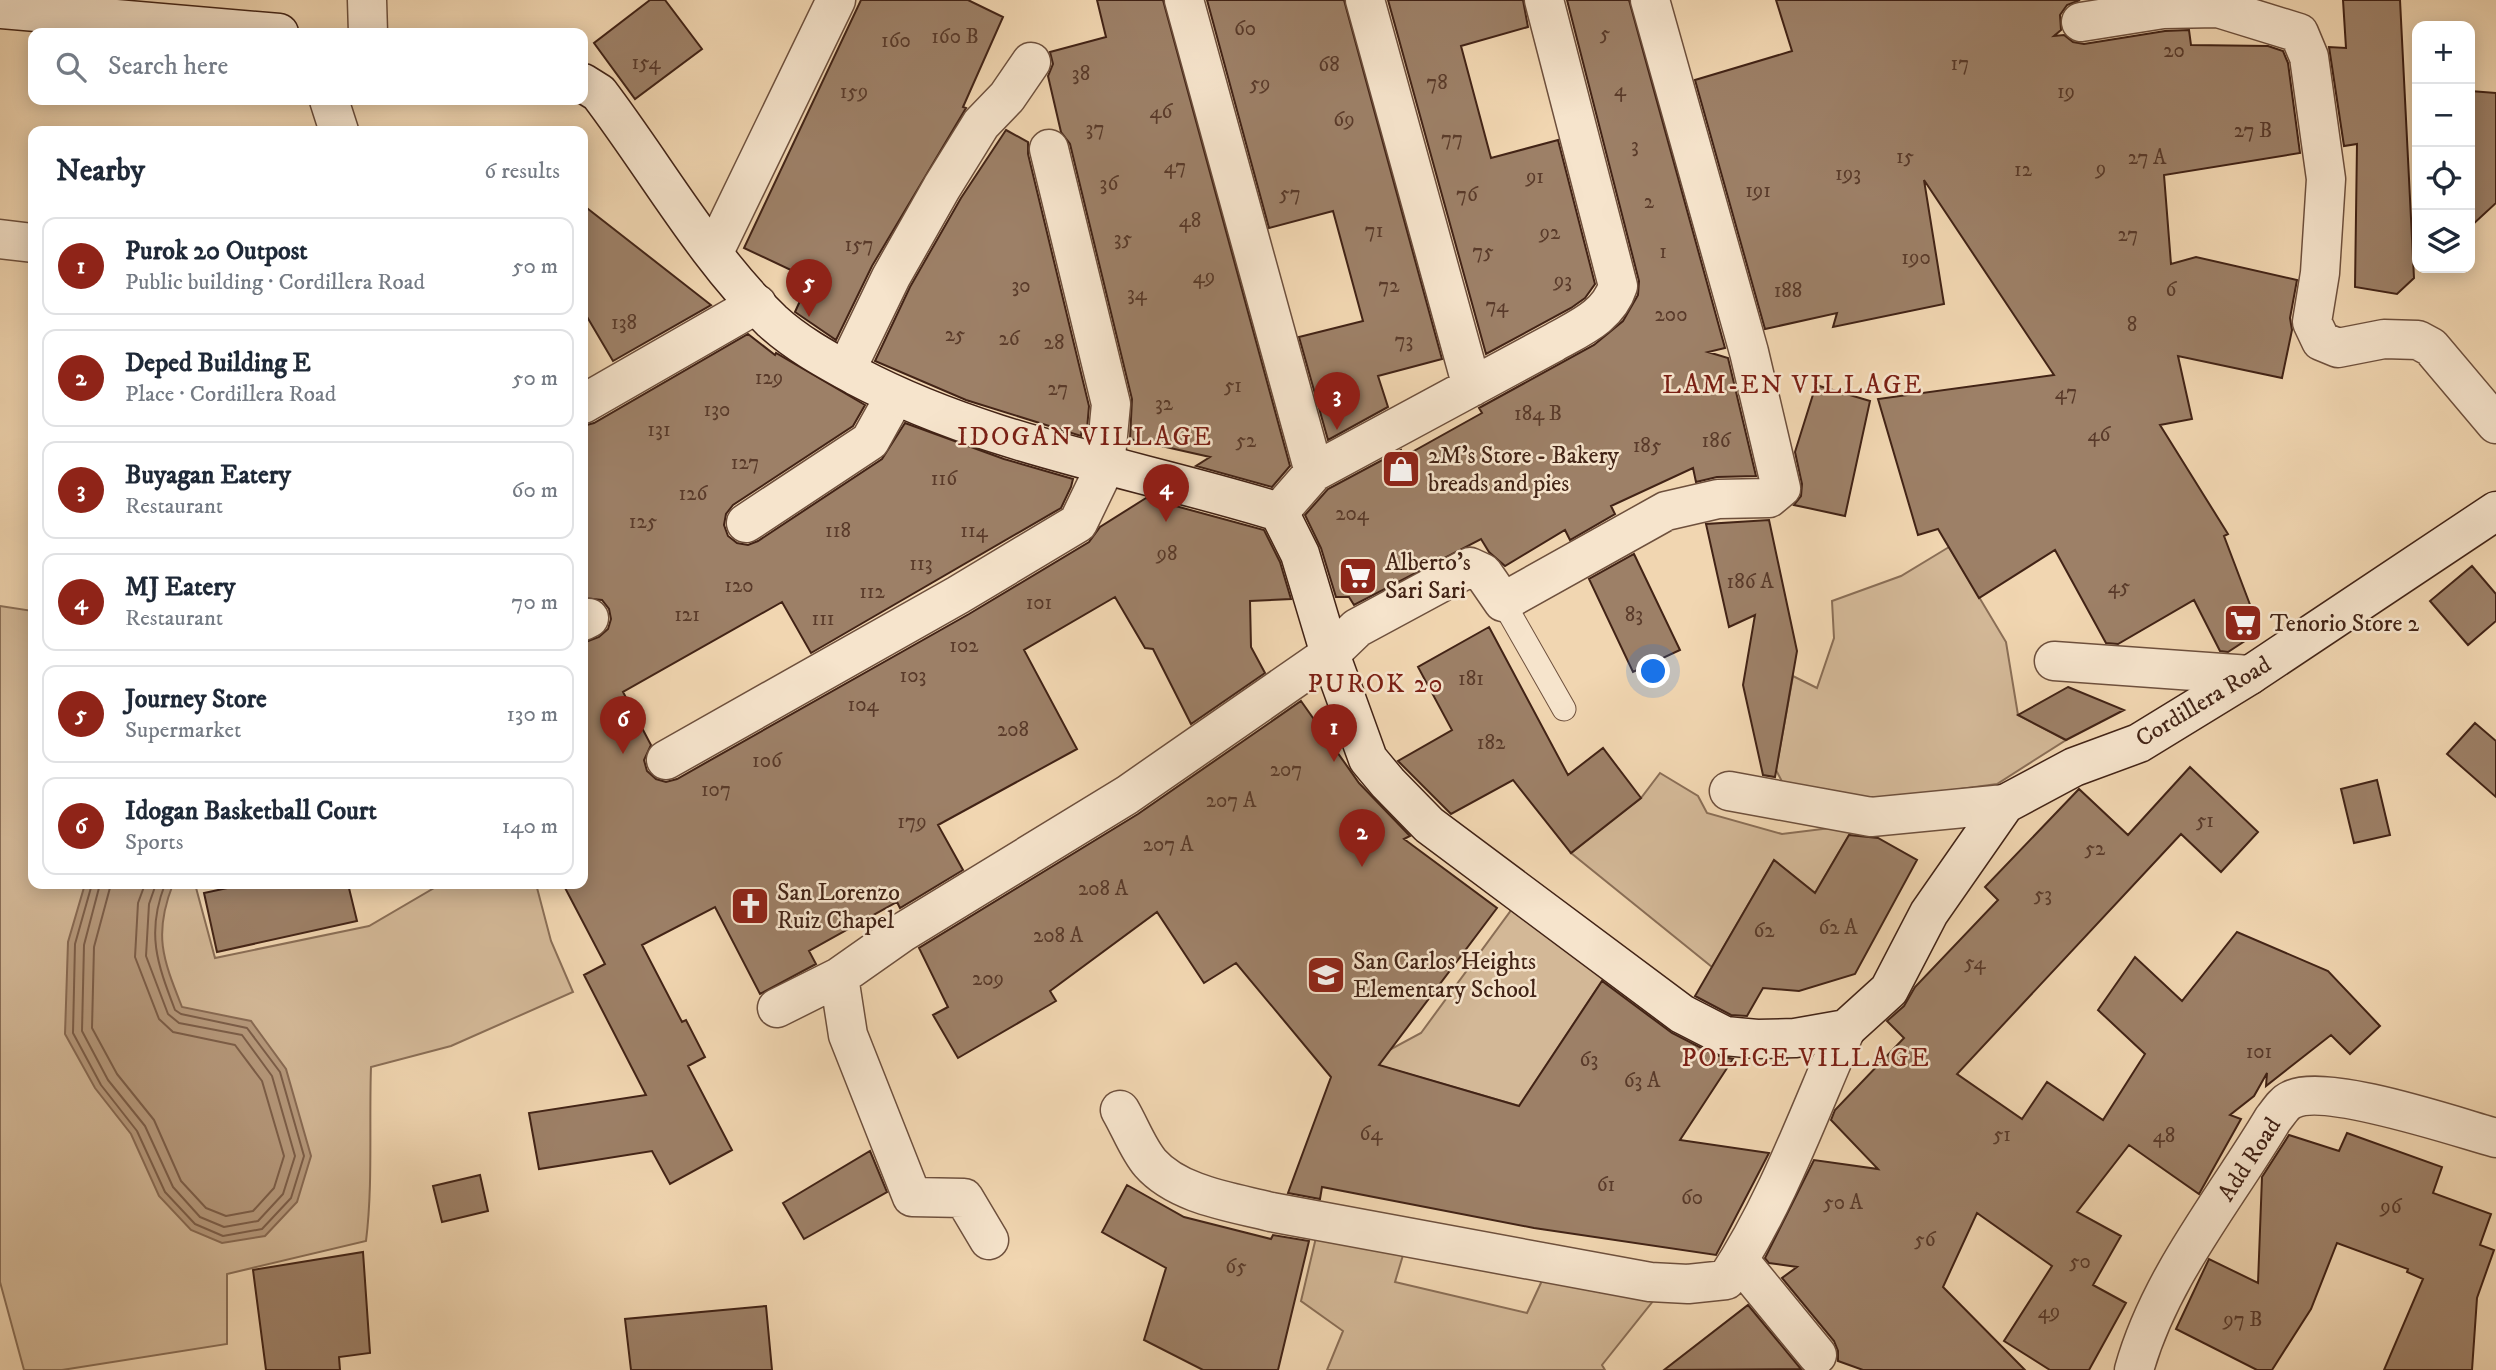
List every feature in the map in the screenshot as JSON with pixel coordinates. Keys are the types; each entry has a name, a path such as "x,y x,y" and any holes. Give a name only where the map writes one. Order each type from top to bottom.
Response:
{"street":[{"path":"367,0 368,28"},
{"path":"714,252 836,0"},
{"path":"1184,0 1314,472"},
{"path":"1365,0 1472,387"},
{"path":"1279,512 1314,472 1592,321 1612,304 1618,286 1544,0"},
{"path":"777,1008 839,977 903,932 1126,795 1330,654 1356,628 1470,567 1483,573 1503,602 1667,511 1718,499 1769,498 1781,488 1749,352 1650,0"},
{"path":"2081,22 2163,9 2218,8 2299,33 2309,57 2326,179 2320,273 2312,322 2321,341 2338,348 2384,339 2418,340 2431,347 2496,424"},
{"path":"0,9 192,12 258,28"},
{"path":"845,370 891,277 942,187 981,124 1007,97 1031,62"},
{"path":"588,86 599,93 714,252 757,304 804,346 895,396 1000,436 1105,467 1207,490 1279,512 1300,554 1330,654 1368,759 1429,825 1643,986 1682,1014 1725,1036 1757,1040 1795,1038 1846,1029"},
{"path":"331,105 337,126"},
{"path":"666,760 946,602 1077,523 1105,467 1111,404 1049,149"},
{"path":"0,239 28,242"},
{"path":"588,401 757,304"},
{"path":"746,523 870,441 895,396"},
{"name":"Cordillera Road","path":"1729,791 1871,817 2005,804 2074,767 2139,743 2250,675 2496,511"},
{"path":"2054,661 2250,675"},
{"name":"Cordillera Road","path":"1846,1029 1889,990 1929,913 2005,804"},
{"path":"839,977 848,1035 912,1197 964,1198 989,1240"},
{"path":"1120,1110 1150,1164 1185,1188 1270,1212 1650,1282 1688,1284 1726,1280 1783,1176 1846,1029"},
{"name":"Add Road","path":"2134,1370 2141,1346 2173,1274 2273,1119 2290,1100 2311,1094 2342,1098 2496,1138"},
{"path":"1739,1260 1817,1354"}],"lane":[{"path":"1503,602 1564,709"}],"shaded area":[{"path":"1949,547 2006,642 2018,715 2066,740 1997,784 1894,798 1858,798 1786,789 1776,770 1793,676 1817,688 1834,638 1832,601 1901,576"},
{"path":"0,606 28,610 28,889 196,889 215,958 369,926 432,889 537,889 551,941 573,992 451,1046 371,1067 370,1177 366,1241 227,1274 227,1344 62,1370 24,1370 0,1282"},
{"path":"1660,773 1698,796 1707,813 1782,834 1855,825 1815,893 1774,860 1712,967 1571,853 1641,798"},
{"path":"1512,909 1604,978 1519,1106 1367,1062 1421,1033"},
{"path":"1318,1229 1406,1245 1395,1282 1527,1313 1546,1272 1653,1301 1602,1365 1605,1370 1327,1370 1343,1331 1301,1301"}],"water":[{"path":"84,889 171,889 163,918 163,947 182,1007 251,1021 286,1069 311,1156 297,1202 265,1236 222,1243 191,1230 159,1196 131,1134 95,1088 65,1034 68,942"}],"building":[{"path":"650,0 665,0 702,49 635,99 594,43"},
{"path":"861,0 968,0 1003,17 963,107 966,108 872,266 836,340 795,312 810,279 744,248"},
{"path":"1097,0 1163,0 1290,466 1272,487 1196,466 1210,457 1130,439 1132,399 1070,144 1061,132 1048,76 1053,64 1050,52 1106,37"},
{"path":"1207,0 1344,0 1442,359 1378,376 1388,407 1328,440 1299,337 1363,321 1333,211 1269,228"},
{"path":"1388,0 1523,0 1528,27 1461,46 1491,158 1558,140 1595,284 1585,298 1571,308 1486,354"},
{"path":"1567,0 1629,0 1725,348 1708,352 1728,358 1756,476 1717,477 1696,482 1693,468 1611,506 1615,514 1570,540 1565,530 1505,566 1489,552 1481,539 1354,605 1349,597 1336,597 1321,548 1305,515 1328,489 1401,450 1403,457 1482,413 1479,408 1594,345 1623,321 1638,295 1639,281"},
{"path":"1776,0 2080,0 2067,5 2060,15 2061,30 2054,36 2064,35 2073,42 2084,44 2165,31 2189,30 2191,45 2268,46 2283,51 2288,63 2300,153 2164,175 2171,264 2196,257 2297,280 2290,318 2292,330 2282,378 2178,356 2192,419 2160,425 2228,534 2224,536 2260,631 2228,652 2220,651 2194,600 2118,644 2106,643 2055,550 1979,598 1938,529 1918,535 1878,399 2054,375 1924,180 1944,304 1833,327 1837,313 1765,329 1695,80 1792,51"},
{"path":"2343,0 2400,0 2414,278 2397,294 2355,287 2357,144 2344,146 2329,47 2346,48"},
{"path":"2475,91 2496,93 2496,203 2475,222"},
{"path":"1006,130 1028,142 1028,154 1089,406 1087,429 1082,428 1081,436 966,400 875,361 910,287 961,198"},
{"path":"588,209 711,305 613,361 588,318"},
{"path":"748,334 775,355 776,353 865,405 853,426 733,505 726,514 724,525 728,536 737,543 748,545 758,541 882,459 905,423 1004,459 1073,479 1061,508 811,653 782,602 623,692 651,745 644,760 647,771 656,779 666,782 677,779 969,614 1089,542 1100,527 1146,498 1264,530 1280,562 1291,599 1250,601 1251,647 1265,673 1191,724 1153,649 1145,648 1115,597 1024,650 1077,749 938,825 963,870 900,908 897,902 809,951 816,964 760,994 715,907 642,945 682,1022 686,1020 705,1057 688,1066 732,1150 670,1184 652,1151 539,1169 529,1113 646,1095 584,975 605,964 566,889 588,889 588,641 599,637 608,629 611,619 609,609 602,600 588,599 588,425"},
{"path":"1816,385 1870,401 1845,516 1794,505 1801,496 1802,484 1795,452"},
{"path":"1769,520 1797,651 1775,777 1763,775 1743,685 1755,615 1729,627 1706,524"},
{"path":"1634,554 1680,650 1633,672 1589,579"},
{"path":"2472,566 2496,594 2496,621 2468,645 2430,601"},
{"path":"1489,627 1568,775 1603,748 1641,798 1571,853 1513,780 1451,814 1398,761 1452,730 1418,667"},
{"path":"2068,687 2124,710 2066,740 2018,715"},
{"path":"1301,701 1359,783 1410,836 1404,839 1497,908 1379,1065 1519,1106 1602,981 1672,1033 1715,1055 1733,1059 1680,1140 1769,1153 1716,1255 1534,1228 1322,1187 1320,1199 1288,1193 1331,1077 1236,963 1204,983 1157,912 1050,991 1056,1001 958,1058 933,1015 948,1007 919,948 1138,814"},
{"path":"2475,723 2496,741 2496,797 2447,754"},
{"path":"2190,767 2258,832 2221,872 2181,834 1957,1074 2022,1119 2047,1082 2103,1120 2145,1054 2098,1010 2135,957 2182,1001 2237,932 2328,971 2380,1026 2350,1054 2331,1035 2266,1086 2267,1073 2254,1096 2230,1115 2241,1119 2199,1194 2129,1145 2077,1212 2121,1236 2093,1285 2126,1303 2089,1370 2050,1370 2004,1341 2052,1266 1977,1213 1943,1287 2025,1370 1863,1370 1838,1361 1834,1341 1782,1278 1797,1267 1769,1263 1765,1258 1814,1160 1878,1169 1831,1120 1835,1110 1904,1038 1887,1021 1904,1006 1915,987 1998,900 1985,887 2079,789 2128,835"},
{"path":"2377,780 2390,835 2354,843 2341,789"},
{"path":"1849,835 1878,838 1917,860 1855,974 1799,991 1763,988 1747,1016 1731,1015 1695,996 1774,860 1815,893"},
{"path":"223,889 349,889 357,921 217,952 204,893"},
{"path":"2347,1133 2442,1167 2433,1193 2491,1214 2480,1245 2494,1250 2477,1298 2472,1370 2384,1370 2423,1279 2407,1272 2408,1269 2337,1243 2311,1309 2272,1370 2257,1370 2176,1329 2209,1259 2258,1283 2262,1177 2289,1135 2339,1151"},
{"path":"870,1151 887,1192 804,1239 783,1203"},
{"path":"480,1175 488,1211 442,1222 433,1186"},
{"path":"1127,1185 1184,1217 1271,1239 1273,1235 1309,1241 1278,1370 1203,1370 1144,1340 1166,1268 1102,1232"},
{"path":"363,1252 370,1353 339,1357 340,1370 266,1370 253,1270"},
{"path":"1748,1305 1801,1369 1664,1370"},
{"path":"766,1306 772,1370 631,1370 625,1319"}],"place":[{"name":"Journey Store","path":"809,317"},
{"name":"Buyagan Eatery","path":"1337,430"},
{"name":"2M's Store - Bakery breads and pies","path":"1401,469"},
{"name":"MJ Eatery","path":"1166,522"},
{"name":"Alberto's Sari Sari","path":"1358,576"},
{"name":"Tenorio Store 2","path":"2243,623"},
{"name":"Idogan Basketball Court","path":"623,754"},
{"name":"Purok 20 Outpost","path":"1334,762"},
{"name":"Deped Building E","path":"1362,867"},
{"name":"San Lorenzo Ruiz Chapel","path":"750,906"},
{"name":"San Carlos Heights Elementary School","path":"1326,975"}],"district":[{"name":"LAM-EN VILLAGE","path":"1793,384"},
{"name":"IDOGAN VILLAGE","path":"1085,436"},
{"name":"PUROK 20","path":"1376,683"},
{"name":"POLICE VILLAGE","path":"1806,1057"}]}
